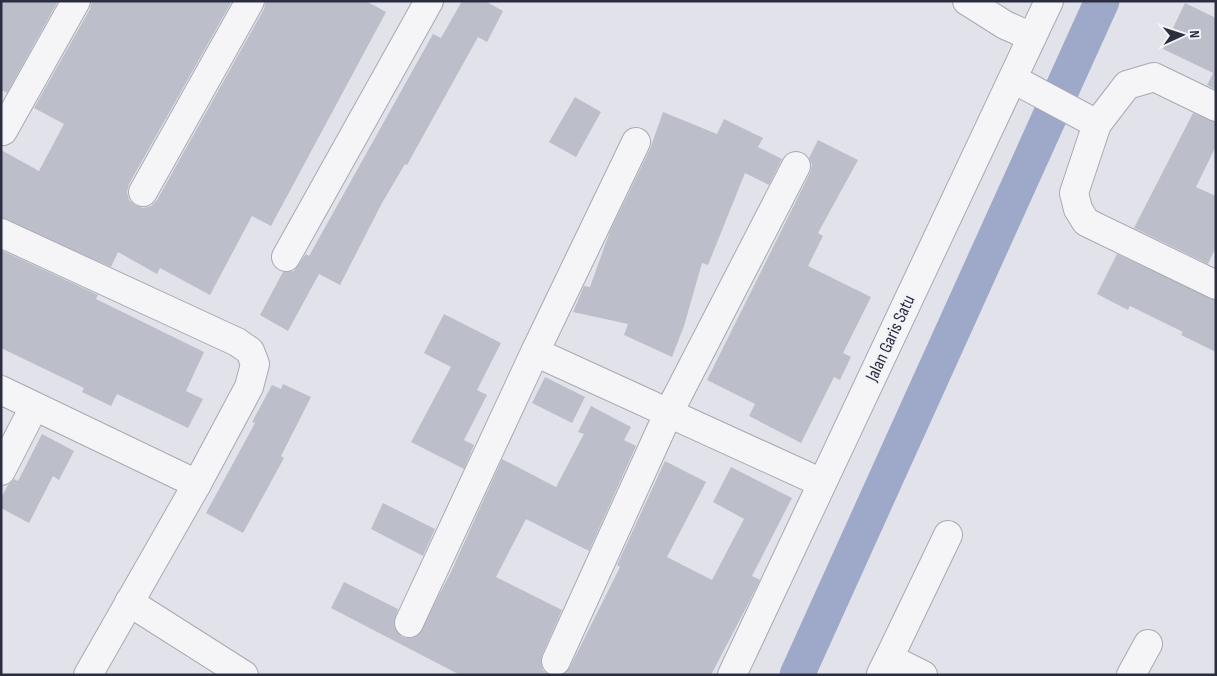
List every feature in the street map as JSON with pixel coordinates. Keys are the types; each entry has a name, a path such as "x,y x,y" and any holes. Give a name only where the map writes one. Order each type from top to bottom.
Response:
{"street":[{"path":"3,131 76,1"},
{"path":"143,192 250,1"},
{"path":"286,257 429,1"},
{"path":"967,1 1005,25 1032,38"},
{"name":"Jalan Garis Satu","path":"732,675 822,483 1019,82 1032,38 1049,1"},
{"path":"1216,107 1154,77 1127,85 1086,118 1074,194 1078,209 1086,222 1216,285"},
{"path":"1019,82 1086,118"},
{"path":"409,623 535,352 636,142"},
{"path":"556,660 668,414 796,166"},
{"path":"1,233 237,342 250,351 256,364 249,386 197,484 88,675"},
{"path":"535,352 822,483"},
{"path":"1,390 197,484"},
{"path":"1,471 34,407"},
{"path":"923,675 884,666 948,535"},
{"path":"129,602 244,675"},
{"path":"1131,675 1148,644"}],"building":[{"path":"1,1 58,1 7,93 1,90"},
{"path":"92,1 232,1 129,184 127,192 129,200 143,208 151,206 157,200 264,9 266,1 366,1 386,12 271,226 252,216 210,295 160,268 157,274 118,252 111,267 1,218 1,150 39,171 64,124 34,108 90,9"},
{"path":"462,1 485,1 503,11 487,42 478,37 407,165 405,164 382,203 340,285 319,274 288,331 260,315 283,272 294,271 306,254 309,256 433,34 441,38"},
{"path":"1185,3 1216,18 1216,90 1207,85 1213,73 1163,49"},
{"path":"575,97 601,112 576,157 549,142"},
{"path":"663,112 717,134 724,119 763,138 758,147 782,159 769,185 745,173 708,265 702,263 684,326 672,357 624,335 628,324 573,312 584,286 590,287 610,231 650,149"},
{"path":"1193,113 1216,122 1216,146 1196,187 1216,196 1216,247 1208,264 1134,228"},
{"path":"818,140 858,160 818,233 823,236 808,266 871,297 843,353 851,357 840,380 834,377 801,443 749,416 755,404 707,380 810,173 812,165 809,158"},
{"path":"1,250 98,295 96,299 204,352 186,391 203,399 188,428 117,394 111,406 82,392 84,388 1,348"},
{"path":"1117,254 1216,300 1216,352 1181,335 1183,332 1130,306 1128,310 1097,294"},
{"path":"444,314 501,343 477,390 487,395 464,440 474,445 464,469 411,442 451,367 424,353"},
{"path":"545,377 585,397 572,423 532,403"},
{"path":"283,384 311,397 281,456 284,458 243,533 206,513 255,423 252,422 272,385 281,389"},
{"path":"591,406 631,427 624,440 636,446 589,551 526,519 496,577 562,610 542,655 541,663 543,670 549,675 460,675 331,608 344,582 398,609 394,625 402,637 411,638 418,635 451,572 502,459 556,487 584,434 578,432"},
{"path":"42,434 74,451 59,480 53,476 29,523 1,508 1,498 8,485 14,479 18,481"},
{"path":"665,461 706,482 667,557 712,580 744,519 713,502 731,467 792,498 752,576 760,580 711,675 562,675 570,667 620,567 617,565"},
{"path":"383,503 435,529 423,556 371,529"}],"waterway":[{"path":"797,675 1102,1"}]}
